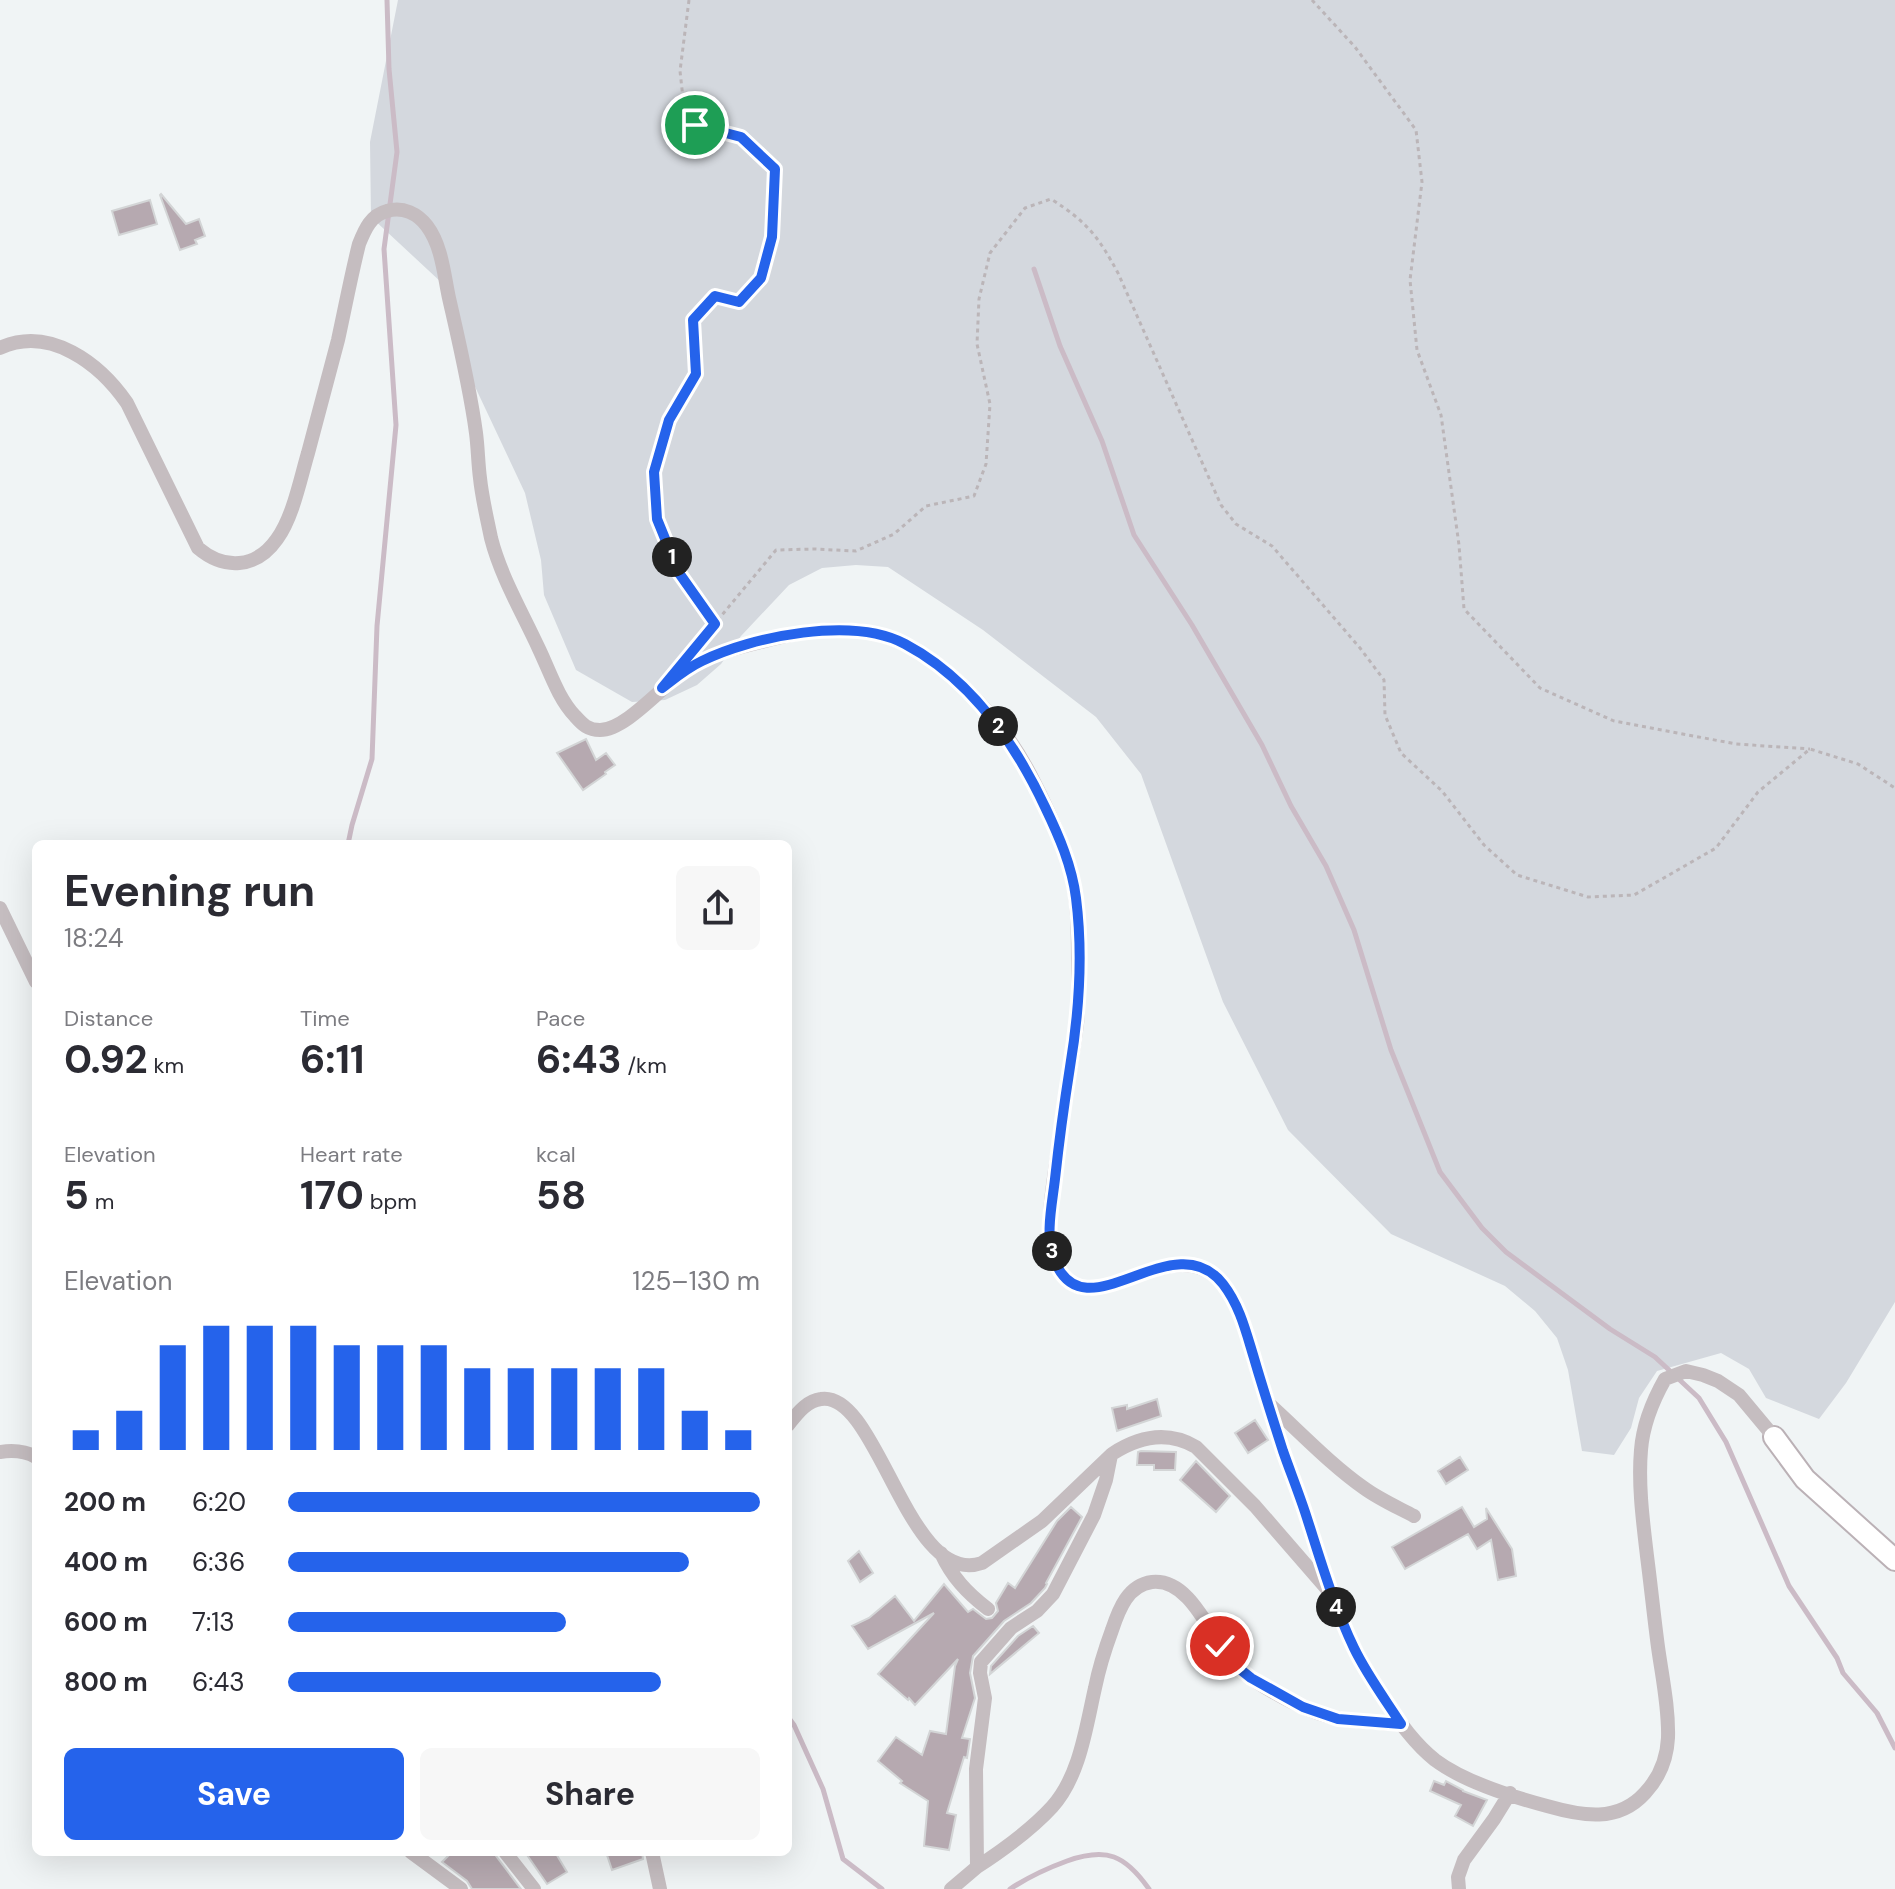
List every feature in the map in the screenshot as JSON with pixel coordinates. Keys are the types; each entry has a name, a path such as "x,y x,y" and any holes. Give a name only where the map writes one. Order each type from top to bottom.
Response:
{"street":[{"path":"0,348 24,341 40,341 80,355 94,366 127,403 198,548 218,561 253,561 275,542 288,518 314,431 355,258 365,229 378,215 401,209 411,212 428,227 441,257 476,429 485,512 501,570 559,692 579,721 595,730 608,730 628,719 672,680 704,660 774,638 813,631 867,631 895,639 917,650 966,690 990,715 1028,770 1057,833 1076,898 1078,1013 1049,1234 1053,1256 1061,1273 1071,1284 1083,1288 1100,1288 1175,1264 1188,1264 1210,1271 1220,1280 1243,1320 1330,1592 1357,1654 1401,1724 1430,1756 1452,1771 1530,1802 1585,1816 1606,1815 1628,1808 1654,1782 1663,1765 1668,1738 1666,1700 1642,1517 1640,1453 1646,1418 1665,1379 1686,1371 1718,1381 1739,1395 1805,1479 1895,1560"},
{"path":"0,908 32,973"},
{"path":"792,1420 801,1409 821,1399 831,1399 847,1408 866,1432 914,1521 941,1553 962,1587 988,1609"},
{"path":"1269,1404 1364,1488 1414,1516"},
{"path":"941,1553 964,1565 982,1563 1042,1521 1112,1454 1136,1441 1168,1437 1196,1447 1255,1506 1330,1592"},
{"path":"0,1452 15,1451 32,1456"},
{"path":"977,1867 976,1769 985,1698 981,1662 1011,1628 1037,1611 1053,1594 1094,1515 1112,1454"},
{"path":"951,1889 1041,1817 1063,1791 1072,1773 1103,1654 1117,1616 1128,1596 1145,1583 1160,1581 1189,1598 1231,1662 1251,1678 1303,1707 1338,1719 1401,1724"},
{"path":"1459,1889 1458,1877 1464,1860 1510,1793"},
{"path":"416,1856 461,1889"},
{"path":"508,1856 534,1889"},
{"path":"653,1856 660,1889"}],"path":[{"path":"689,0 680,71 684,107 695,125 741,137 775,169 772,237 761,278 739,302 715,296 693,320 696,374 669,420 654,472 657,519 679,573 715,624"},
{"path":"1312,0 1355,47 1416,130 1422,182 1410,280 1417,350 1441,415 1459,545 1464,609 1540,688 1614,721 1736,744 1810,749 1858,764 1895,788"},
{"path":"697,645 776,550 856,551 894,534 926,506 974,496 986,464 990,404 977,344 979,299 986,268 990,253 1025,208 1051,199 1077,216 1101,242 1118,273 1221,505 1236,524 1272,546 1360,648 1384,680 1385,715 1401,753 1442,791 1484,845 1517,875 1588,897 1634,895 1716,848 1758,792 1810,749"}],"shaded area":[{"path":"398,0 1895,0 1895,1302 1846,1383 1819,1419 1766,1398 1749,1369 1721,1353 1657,1371 1639,1398 1631,1428 1614,1455 1582,1451 1568,1370 1557,1338 1535,1311 1505,1286 1391,1234 1288,1130 1223,1002 1141,774 1096,717 983,630 888,567 856,565 822,568 789,585 741,636 721,664 697,685 665,700 632,702 576,670 544,595 541,560 525,493 470,376 442,283 371,217 370,142"}],"building":[{"path":"161,194 186,224 199,219 205,236 195,240 197,244 180,250"},
{"path":"150,200 157,224 119,235 112,211"},
{"path":"586,739 596,760 606,753 615,765 583,790 557,753"},
{"path":"1157,1399 1161,1416 1117,1431 1112,1408 1127,1405 1127,1409"},
{"path":"1255,1420 1268,1440 1248,1453 1235,1433"},
{"path":"1138,1452 1176,1452 1175,1470 1154,1470 1154,1465 1137,1465"},
{"path":"1460,1457 1468,1470 1446,1484 1438,1471"},
{"path":"1196,1461 1230,1496 1216,1512 1180,1480"},
{"path":"1071,1507 1082,1517 1045,1588 1031,1603 1004,1621 973,1656 970,1673 975,1698 962,1738 970,1739 967,1758 964,1757 947,1813 956,1815 949,1850 924,1846 928,1801 900,1783 902,1781 878,1761 896,1737 922,1755 930,1731 946,1734 958,1659 915,1705 878,1674 934,1613 868,1649 852,1626 869,1618 895,1596 914,1621 944,1584 968,1612 973,1609 986,1619 992,1618 998,1611 996,1603 1008,1583 1015,1588 1057,1521"},
{"path":"1462,1507 1474,1527 1487,1519 1486,1508 1512,1549 1516,1576 1498,1580 1491,1540 1477,1549 1468,1534 1405,1569 1392,1547"},
{"path":"859,1551 873,1573 860,1582 848,1561"},
{"path":"1033,1626 1039,1633 990,1674 991,1666 1018,1636"},
{"path":"1434,1781 1444,1785 1446,1781 1487,1800 1473,1826 1455,1816 1461,1805 1430,1791"},
{"path":"448,1856 496,1856 521,1889 472,1889 467,1881 442,1862"},
{"path":"528,1856 557,1856 567,1872 547,1884"},
{"path":"607,1856 643,1856 643,1859 612,1870"}],"waterway":[{"path":"349,840 372,759 377,626 396,425 384,249 397,152 389,69 387,0"},
{"path":"1034,269 1060,346 1102,441 1134,535 1192,625 1262,745 1291,806 1326,866 1354,930 1391,1050 1440,1172 1482,1228 1506,1252 1610,1329 1655,1357 1699,1398 1726,1442 1789,1586 1837,1658 1843,1673 1877,1713 1895,1748"},
{"path":"792,1722 823,1789 843,1859 882,1889"},
{"path":"1010,1889 1052,1867 1093,1855 1114,1857 1123,1862 1149,1889"}],"route":[{"path":"695,125 741,137 775,169 772,237 761,278 739,302 715,296 693,320 696,374 669,420 654,472 657,519 679,573 715,624 662,688 704,660 738,648 813,631 867,631 895,639 939,666 990,715 1028,770 1053,822 1070,871 1076,898 1078,935 1078,1013 1053,1195 1049,1234 1053,1256 1061,1273 1071,1284 1083,1288 1100,1288 1175,1264 1201,1267 1220,1280 1243,1320 1283,1450 1341,1619 1357,1654 1401,1724 1338,1719 1303,1707 1251,1678 1231,1662 1220,1646"}]}
